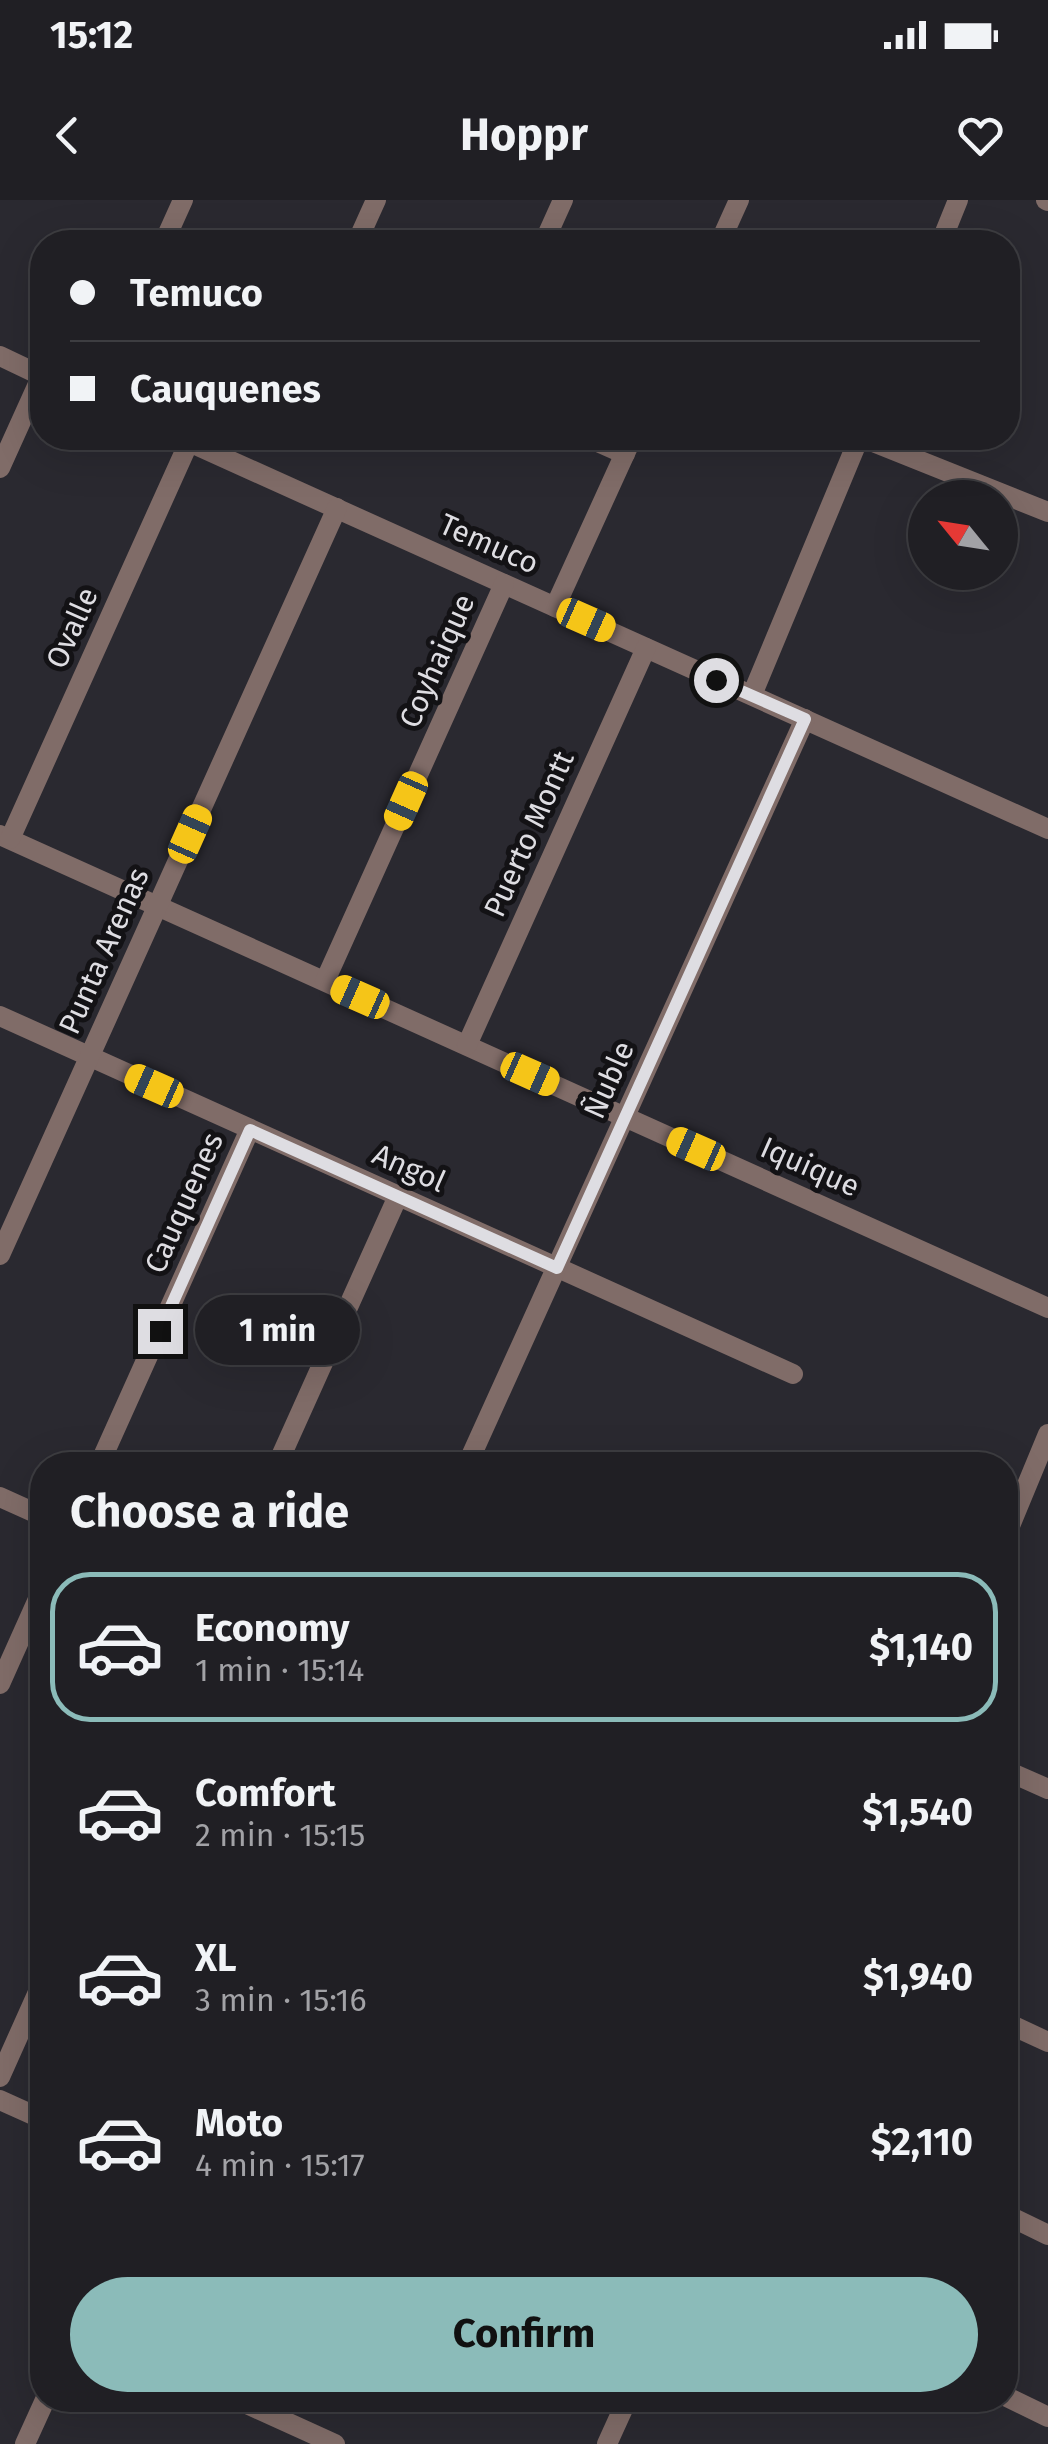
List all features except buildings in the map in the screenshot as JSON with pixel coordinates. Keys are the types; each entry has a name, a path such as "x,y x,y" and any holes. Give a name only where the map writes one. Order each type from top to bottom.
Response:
{"street":[{"path":"169,230 183,200"},
{"path":"362,230 376,200"},
{"path":"549,230 563,200"},
{"path":"725,230 739,200"},
{"path":"946,230 958,200"},
{"path":"0,356 30,370"},
{"path":"0,468 30,402"},
{"name":"Ovalle","path":"5,837 179,450"},
{"name":"Temuco","path":"207,450 1048,829"},
{"path":"555,607 627,450"},
{"path":"752,696 856,450"},
{"path":"891,450 1048,512"},
{"name":"Punta Arenas","path":"0,1255 338,508"},
{"name":"Coyhaique","path":"325,981 504,584"},
{"name":"Puerto Montt","path":"467,1045 646,648"},
{"name":"Ñuble","path":"474,1452 805,719"},
{"name":"Iquique","path":"5,837 1048,1308"},
{"name":"Angol","path":"0,1016 793,1374"},
{"name":"Cauquenes","path":"105,1452 250,1130"},
{"path":"283,1452 398,1196"},
{"path":"1018,1507 1048,1434"},
{"path":"0,1497 30,1511"},
{"path":"0,1684 30,1617"},
{"path":"1018,1776 1048,1790"},
{"path":"0,2078 30,2011"},
{"path":"1018,2028 1048,2042"},
{"path":"0,2100 30,2114"},
{"path":"1018,2220 1048,2235"},
{"path":"1018,2402 1048,2417"},
{"path":"25,2444 40,2412"},
{"path":"264,2412 335,2444"},
{"path":"607,2444 622,2412"}],"route":[{"path":"160,1331 250,1130 557,1268 805,719 716,680"}]}
